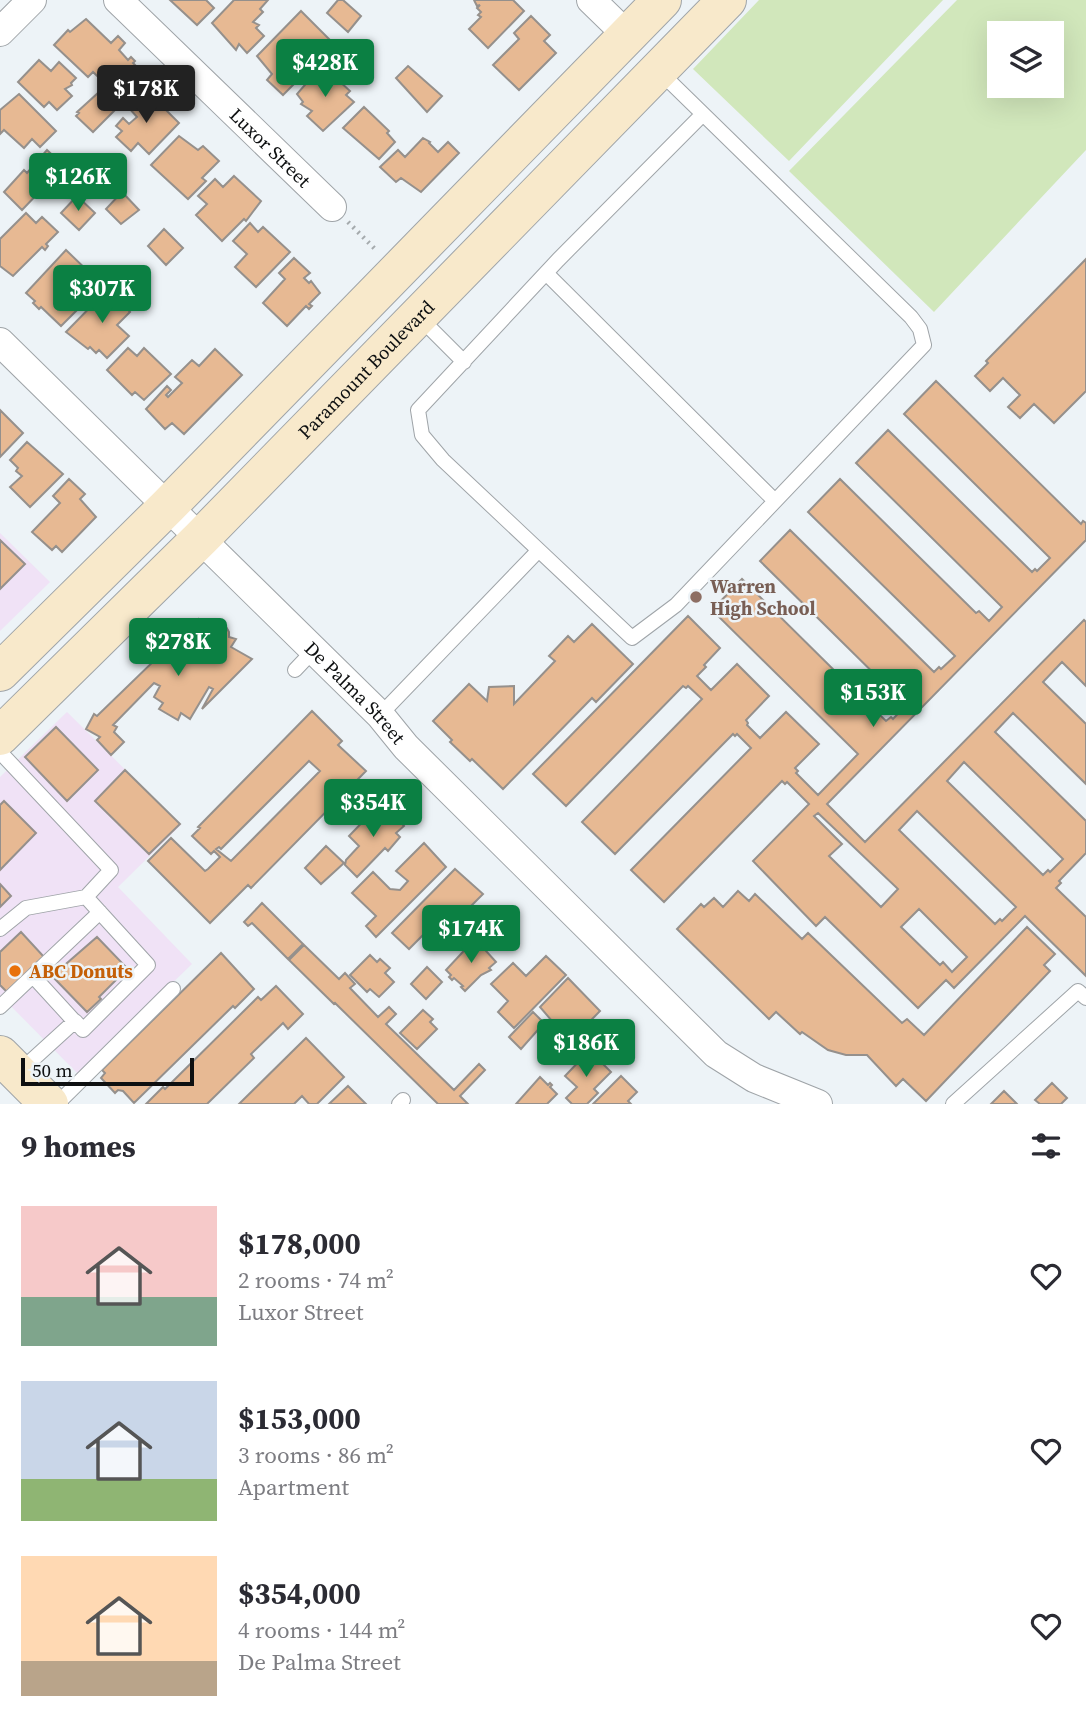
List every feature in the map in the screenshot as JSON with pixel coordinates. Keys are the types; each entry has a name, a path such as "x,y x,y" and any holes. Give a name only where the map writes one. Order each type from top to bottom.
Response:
{"main road":[{"path":"0,672 168,506 662,0"},
{"name":"Paramount Boulevard","path":"0,736 201,538 727,0"},
{"path":"418,316 411,304 411,296 424,270 586,105 595,91 593,71"},
{"path":"6,1061 49,1104"}],"street":[{"path":"0,33 32,0"},
{"name":"Luxor Street","path":"118,0 332,207"},
{"path":"591,0 628,36"},
{"name":"De Palma Street","path":"0,342 380,715 406,747 716,1054 754,1079 818,1104"}],"lane":[{"path":"658,71 911,317 920,328 923,345 676,605 632,638 443,460 422,435 418,410 546,273 702,115"},
{"path":"546,273 775,501"},
{"path":"418,316 464,362"},
{"path":"380,715 538,551"},
{"path":"295,670 314,650"},
{"path":"0,752 111,870 86,897 26,908 0,929"},
{"path":"33,975 83,1030 148,965 86,897"},
{"path":"0,1007 100,912"},
{"path":"57,1104 173,989"},
{"path":"953,1104 1078,990 1086,998"},
{"path":"6,1061 75,1022"}],"path":[{"path":"332,207 398,271"}],"shaded area":[{"path":"0,533 50,582 0,631"},
{"path":"67,712 181,825 118,887 192,964 78,1074 0,995 0,777"}],"green space":[{"path":"759,0 943,0 789,161 693,69"},
{"path":"957,0 1086,0 1086,150 934,312 789,171"}],"building":[{"path":"170,0 206,0 214,8 197,25"},
{"path":"234,0 268,0 260,9 263,12 253,22 259,25 256,28 264,36 247,53 239,44 236,50 212,23"},
{"path":"338,0 343,0 361,16 348,32 327,13"},
{"path":"474,0 513,0 524,11 488,48 469,29 481,17 477,8 480,5 477,6"},
{"path":"301,11 332,42 315,59 308,54 293,70 300,78 283,95 267,80 272,74 257,56"},
{"path":"531,16 550,35 544,41 556,53 519,90 493,65 519,39 514,33"},
{"path":"86,19 111,43 118,36 125,43 119,50 128,60 131,57 135,61 133,63 147,77 131,93 119,82 112,90 93,72 88,77 54,45 68,30 70,32"},
{"path":"39,60 51,71 59,62 76,78 72,85 65,89 72,96 57,110 49,102 44,107 18,82"},
{"path":"408,66 442,96 427,112 396,78"},
{"path":"325,68 350,91 346,95 354,102 323,131 307,116 312,111 301,104 303,102 297,94 317,71 319,74"},
{"path":"145,92 154,100 153,103 160,109 162,106 179,123 149,154 138,143 131,151 116,137 122,131 116,126 123,118 129,124 137,117 129,108"},
{"path":"98,93 115,110 93,132 76,116"},
{"path":"19,94 56,131 40,147 32,139 24,148 4,130 0,134 0,110"},
{"path":"364,107 389,131 387,133 395,142 379,159 343,128"},
{"path":"179,136 198,150 203,146 219,161 202,178 206,181 188,199 151,165"},
{"path":"423,138 438,152 448,142 459,153 421,192 401,178 396,182 380,167 398,150 405,157"},
{"path":"47,150 64,166 22,210 4,192 24,170 27,173"},
{"path":"234,176 261,201 246,221 244,219 222,241 196,215 207,204 198,196 215,179 223,187"},
{"path":"122,192 139,210 121,224 106,209"},
{"path":"77,196 95,213 79,230 61,213"},
{"path":"26,213 36,223 42,217 58,232 46,244 48,246 45,250 42,247 13,276 0,266 0,239"},
{"path":"250,223 258,232 263,227 290,252 256,287 235,267 247,254 233,241"},
{"path":"164,229 183,248 166,265 148,246"},
{"path":"66,250 94,277 83,289 89,298 61,326 41,307 39,309 26,293"},
{"path":"294,258 310,273 304,278 309,283 311,281 320,293 309,304 312,306 309,309 306,306 287,326 263,303 285,279 279,273"},
{"path":"1086,259 1086,391 1054,423 1034,404 1020,418 1008,407 1020,395 1003,378 990,391 975,376 988,363 986,361"},
{"path":"109,288 130,312 117,325 129,336 107,358 99,350 96,353 90,347 88,349 66,332"},
{"path":"128,348 137,356 144,348 171,374 144,400 135,392 132,395 107,370"},
{"path":"215,349 242,375 184,434 172,423 165,429 146,409 167,386 171,390 166,395 168,397 182,383 175,377 192,360 199,366"},
{"path":"936,381 1081,524 1083,521 1086,523 1086,540 827,804 865,842 1084,620 1086,622 1086,686 1062,662 1043,682 1086,724 1086,784 1013,713 995,732 1086,821 1086,853 1059,881 1061,883 1056,888 1086,917 1086,976 1025,916 954,988 946,980 918,1008 825,917 816,926 753,861 809,804 787,782 785,784 782,781 664,902 631,870 751,748 737,734 733,734 615,854 582,822 702,699 688,686 683,686 566,806 533,774 688,616 720,648 697,676 711,690 737,664 769,696 746,720 747,725 760,738 786,712 819,744 795,768 798,771 796,773 818,795 858,754 712,610 742,579 846,682 852,675 859,683 853,689 886,721 891,717 893,719 906,705 760,561 790,530 934,672 955,656 808,512 840,479 976,613 979,611 989,621 1002,607 856,463 888,430 1032,572 1035,569 1037,571 1050,558 904,414","holes":["964,762 1063,859 1043,875 947,781","917,811 1016,907 995,924 899,830","818,813 898,889 881,907 829,856 842,844 814,816","919,909 967,957 952,972 943,962 940,965 901,927"]},
{"path":"0,410 23,433 0,457"},
{"path":"27,442 63,474 30,507 10,487 22,476 10,460"},
{"path":"69,479 85,494 80,499 96,517 62,552 56,546 52,550 32,532 60,503 53,496"},
{"path":"0,540 25,564 0,589"},
{"path":"199,619 207,624 213,620 224,623 229,637 236,639 231,647 252,659 202,709 213,689 209,687 190,719 181,713 178,720 159,709 163,703 154,697 160,686 154,683 113,725 117,727 114,732 124,742 111,755 97,740 100,737 86,729 94,714 97,716 192,624 195,626"},
{"path":"592,624 633,664 596,702 592,698 503,789 450,742 452,740 433,721 469,684 487,701 489,687 514,686 514,704 555,661 549,656 568,636 574,642"},
{"path":"312,711 342,741 338,745 366,771 251,888 248,885 210,923 148,861 171,838 205,871 208,869 220,857 214,851 211,854 192,836 200,828 198,827","holes":["309,761 320,771 231,861 216,849 221,849"]},
{"path":"56,727 98,770 67,801 25,757"},
{"path":"125,770 180,824 149,854 95,801"},
{"path":"4,801 36,833 0,870 0,805"},
{"path":"380,804 387,811 391,810 404,826 396,833 400,837 388,851 385,848 357,877 345,865 346,860 359,846 349,836"},
{"path":"424,843 446,867 376,937 366,926 376,916 352,893 373,872 390,889 400,890 408,881 396,871"},
{"path":"326,846 344,863 321,884 305,868"},
{"path":"455,869 483,894 440,937 430,928 409,949 392,933"},
{"path":"0,884 11,896 0,907"},
{"path":"738,891 749,901 755,894 802,939 808,933 902,1023 907,1019 924,1035 1027,927 1055,954 1044,965 1050,971 926,1101 903,1079 896,1086 867,1055 846,1055 828,1050 802,1032 800,1034 776,1012 769,1019 677,929 701,904 704,907 714,898 723,907"},
{"path":"262,903 303,944 288,959 252,923 248,926 244,922"},
{"name":"ABC Donuts","path":"21,932 44,957 8,993 0,985 0,952"},
{"path":"97,937 125,966 125,971 87,1012 52,976"},
{"path":"474,940 482,948 485,945 488,948 486,951 496,962 489,968 491,970 481,975 465,991 454,978 452,980 449,977 451,975 446,970"},
{"path":"304,945 339,979 345,973 355,984 350,988 378,1017 389,1007 396,1014 386,1024 454,1090 479,1064 485,1070 460,1096 468,1104 438,1104 334,1004 289,960"},
{"path":"221,953 254,989 235,1008 233,1006 134,1103 123,1091 118,1090 115,1093 101,1078 105,1073 102,1070"},
{"path":"370,955 390,968 385,973 394,982 379,997 370,989 367,992 350,975"},
{"path":"546,956 566,975 514,1028 498,1012 508,1001 491,984 513,963 526,976"},
{"path":"427,967 442,982 426,999 411,984"},
{"path":"568,978 600,1011 556,1056 545,1046 553,1038 544,1029 552,1021 540,1007"},
{"path":"276,986 303,1014 288,1029 283,1023 251,1054 254,1058 207,1104 146,1104 163,1087 165,1089 258,997 261,1000"},
{"path":"423,1010 433,1019 430,1022 437,1029 417,1049 400,1033"},
{"path":"533,1012 544,1023 521,1049 509,1037"},
{"path":"306,1038 344,1077 317,1104 309,1104 302,1096 294,1104 239,1104"},
{"path":"587,1053 595,1061 597,1058 611,1072 594,1089 598,1093 587,1104 572,1104 566,1098 577,1087 565,1076"},
{"path":"621,1076 637,1092 628,1101 631,1104 593,1104"},
{"path":"540,1077 548,1085 552,1085 550,1087 557,1094 547,1104 516,1104"},
{"path":"1052,1083 1067,1098 1061,1104 1040,1104 1035,1100"},
{"path":"348,1086 366,1104 329,1104"},
{"path":"1004,1091 1017,1104 991,1104"}],"place":[{"name":"Warren High School","path":"696,597"},
{"name":"ABC Donuts","path":"15,971"}]}
